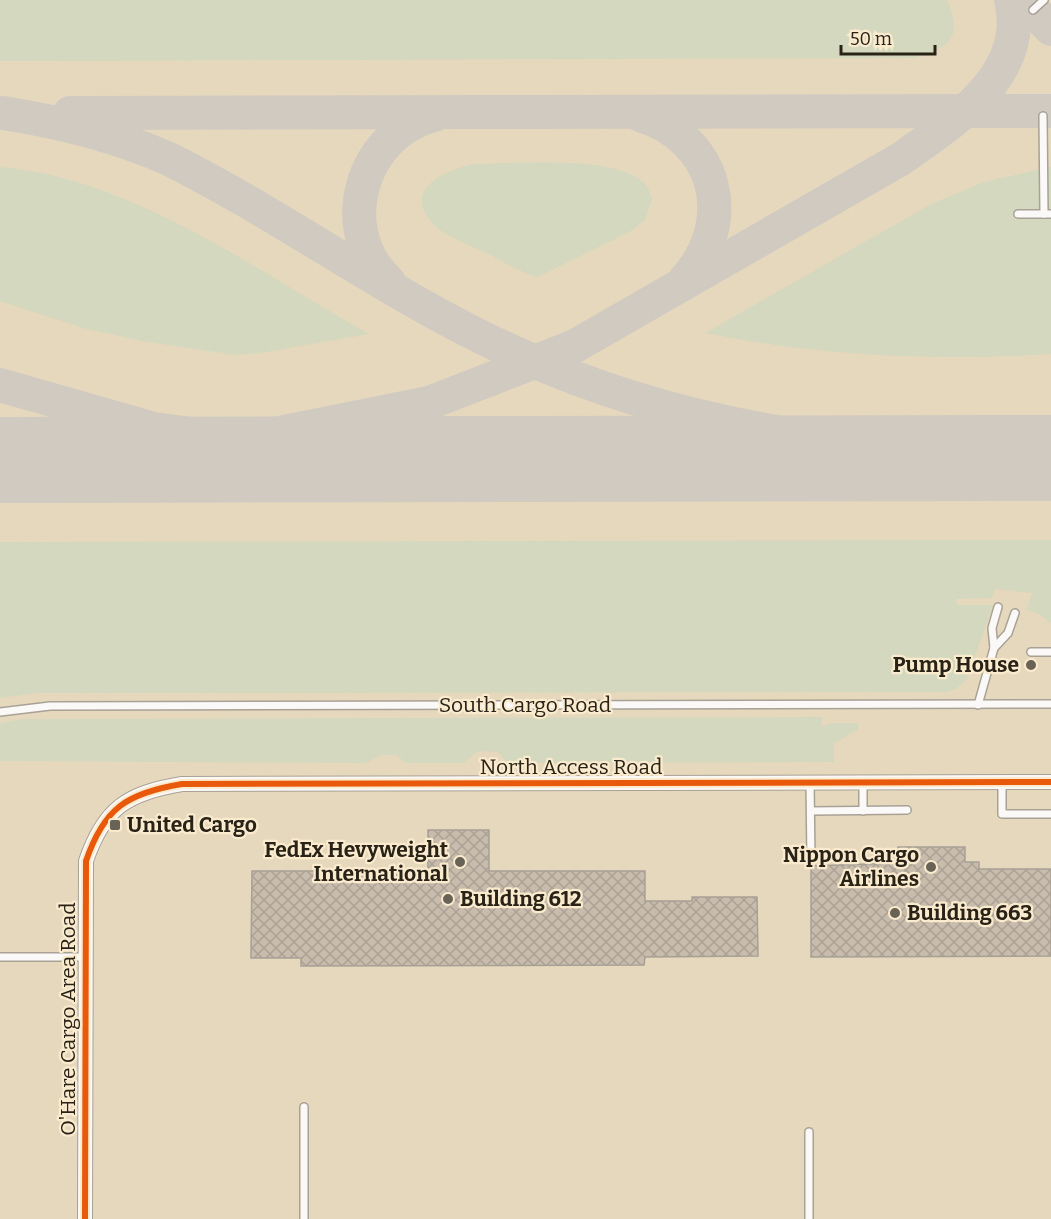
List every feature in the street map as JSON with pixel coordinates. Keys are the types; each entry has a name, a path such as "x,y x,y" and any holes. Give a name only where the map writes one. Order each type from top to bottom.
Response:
{"street":[{"name":"North Access Road","path":"103,822 123,803 149,790 182,784 1051,783"},
{"name":"O'Hare Cargo Area Road","path":"85,1219 86,861 94,838 103,822"}],"lane":[{"path":"1033,10 1044,0"},
{"path":"1018,214 1048,214 1043,116"},
{"path":"978,705 994,648 992,628 999,607"},
{"path":"994,648 1008,633 1015,613"},
{"path":"1031,652 1051,652"},
{"name":"South Cargo Road","path":"0,712 62,706 1051,704"},
{"path":"810,783 811,860"},
{"path":"863,783 863,811"},
{"path":"1002,783 1002,814 1051,814"},
{"path":"811,811 907,810"},
{"path":"0,957 85,957"},
{"path":"304,1107 304,1219"},
{"path":"809,1132 809,1219"}],"shaded area":[{"path":"0,0 1051,0 1051,1219 0,1219"}],"green space":[{"path":"0,0 947,0 954,24 950,39 945,45 915,58 0,61"},
{"path":"538,162 588,164 611,168 630,174 644,183 652,199 645,220 631,231 538,277 451,237 437,228 424,211 422,200 424,191 431,183 451,171 473,164"},
{"path":"0,167 49,175 98,189 145,208 237,256 369,334 260,353 235,355 142,341 83,328 0,301"},
{"path":"1051,167 1051,354 963,357 877,355 791,347 705,333 931,204 984,182"},
{"path":"1051,540 1051,623 1039,614 1027,610 1032,593 995,589 992,598 956,599 957,605 993,605 967,679 956,689 946,692 37,693 0,698 0,542"},
{"path":"822,717 822,727 832,723 858,723 858,729 834,744 834,762 508,763 498,752 478,751 464,763 406,763 396,755 381,755 366,763 0,761 0,723 24,719"}],"building":[{"name":"Building 612","path":"428,830 489,830 489,871 645,871 645,901 692,901 692,897 757,897 758,956 645,957 644,965 301,966 301,958 251,958 252,871 428,871"},
{"name":"Building 663","path":"898,847 965,847 965,862 979,862 979,869 1051,869 1051,956 811,957 811,866 898,863"}],"taxiway":[{"path":"0,459 152,452 239,441 429,403 575,346 899,160 942,130 963,113 998,74 1009,51 1014,27 1011,0"},
{"path":"1023,0 1051,29"},
{"path":"70,113 1051,111"},
{"path":"3,113 88,130 169,159 253,205 461,327 547,367 636,399 727,422 819,439 912,448 1051,455"},
{"path":"389,282 372,260 362,236 359,211 363,185 373,162 389,141 409,125 434,115"},
{"path":"640,115 666,127 687,143 702,163 712,185 714,209 711,234 701,258 684,281"},
{"path":"0,385 154,429 198,435"},
{"path":"281,445 459,460"}],"runway":[{"path":"0,460 1051,458"}],"cycle path":[{"path":"85,1219 86,861 101,828 120,806 132,798 146,792 182,784 1051,782"}],"place":[{"name":"Pump House","path":"1031,665"},
{"name":"United Cargo","path":"115,825"},
{"name":"FedEx Hevyweight International","path":"460,862"},
{"name":"Nippon Cargo Airlines","path":"931,867"},
{"name":"Building 612","path":"448,899"},
{"name":"Building 663","path":"895,913"}]}
